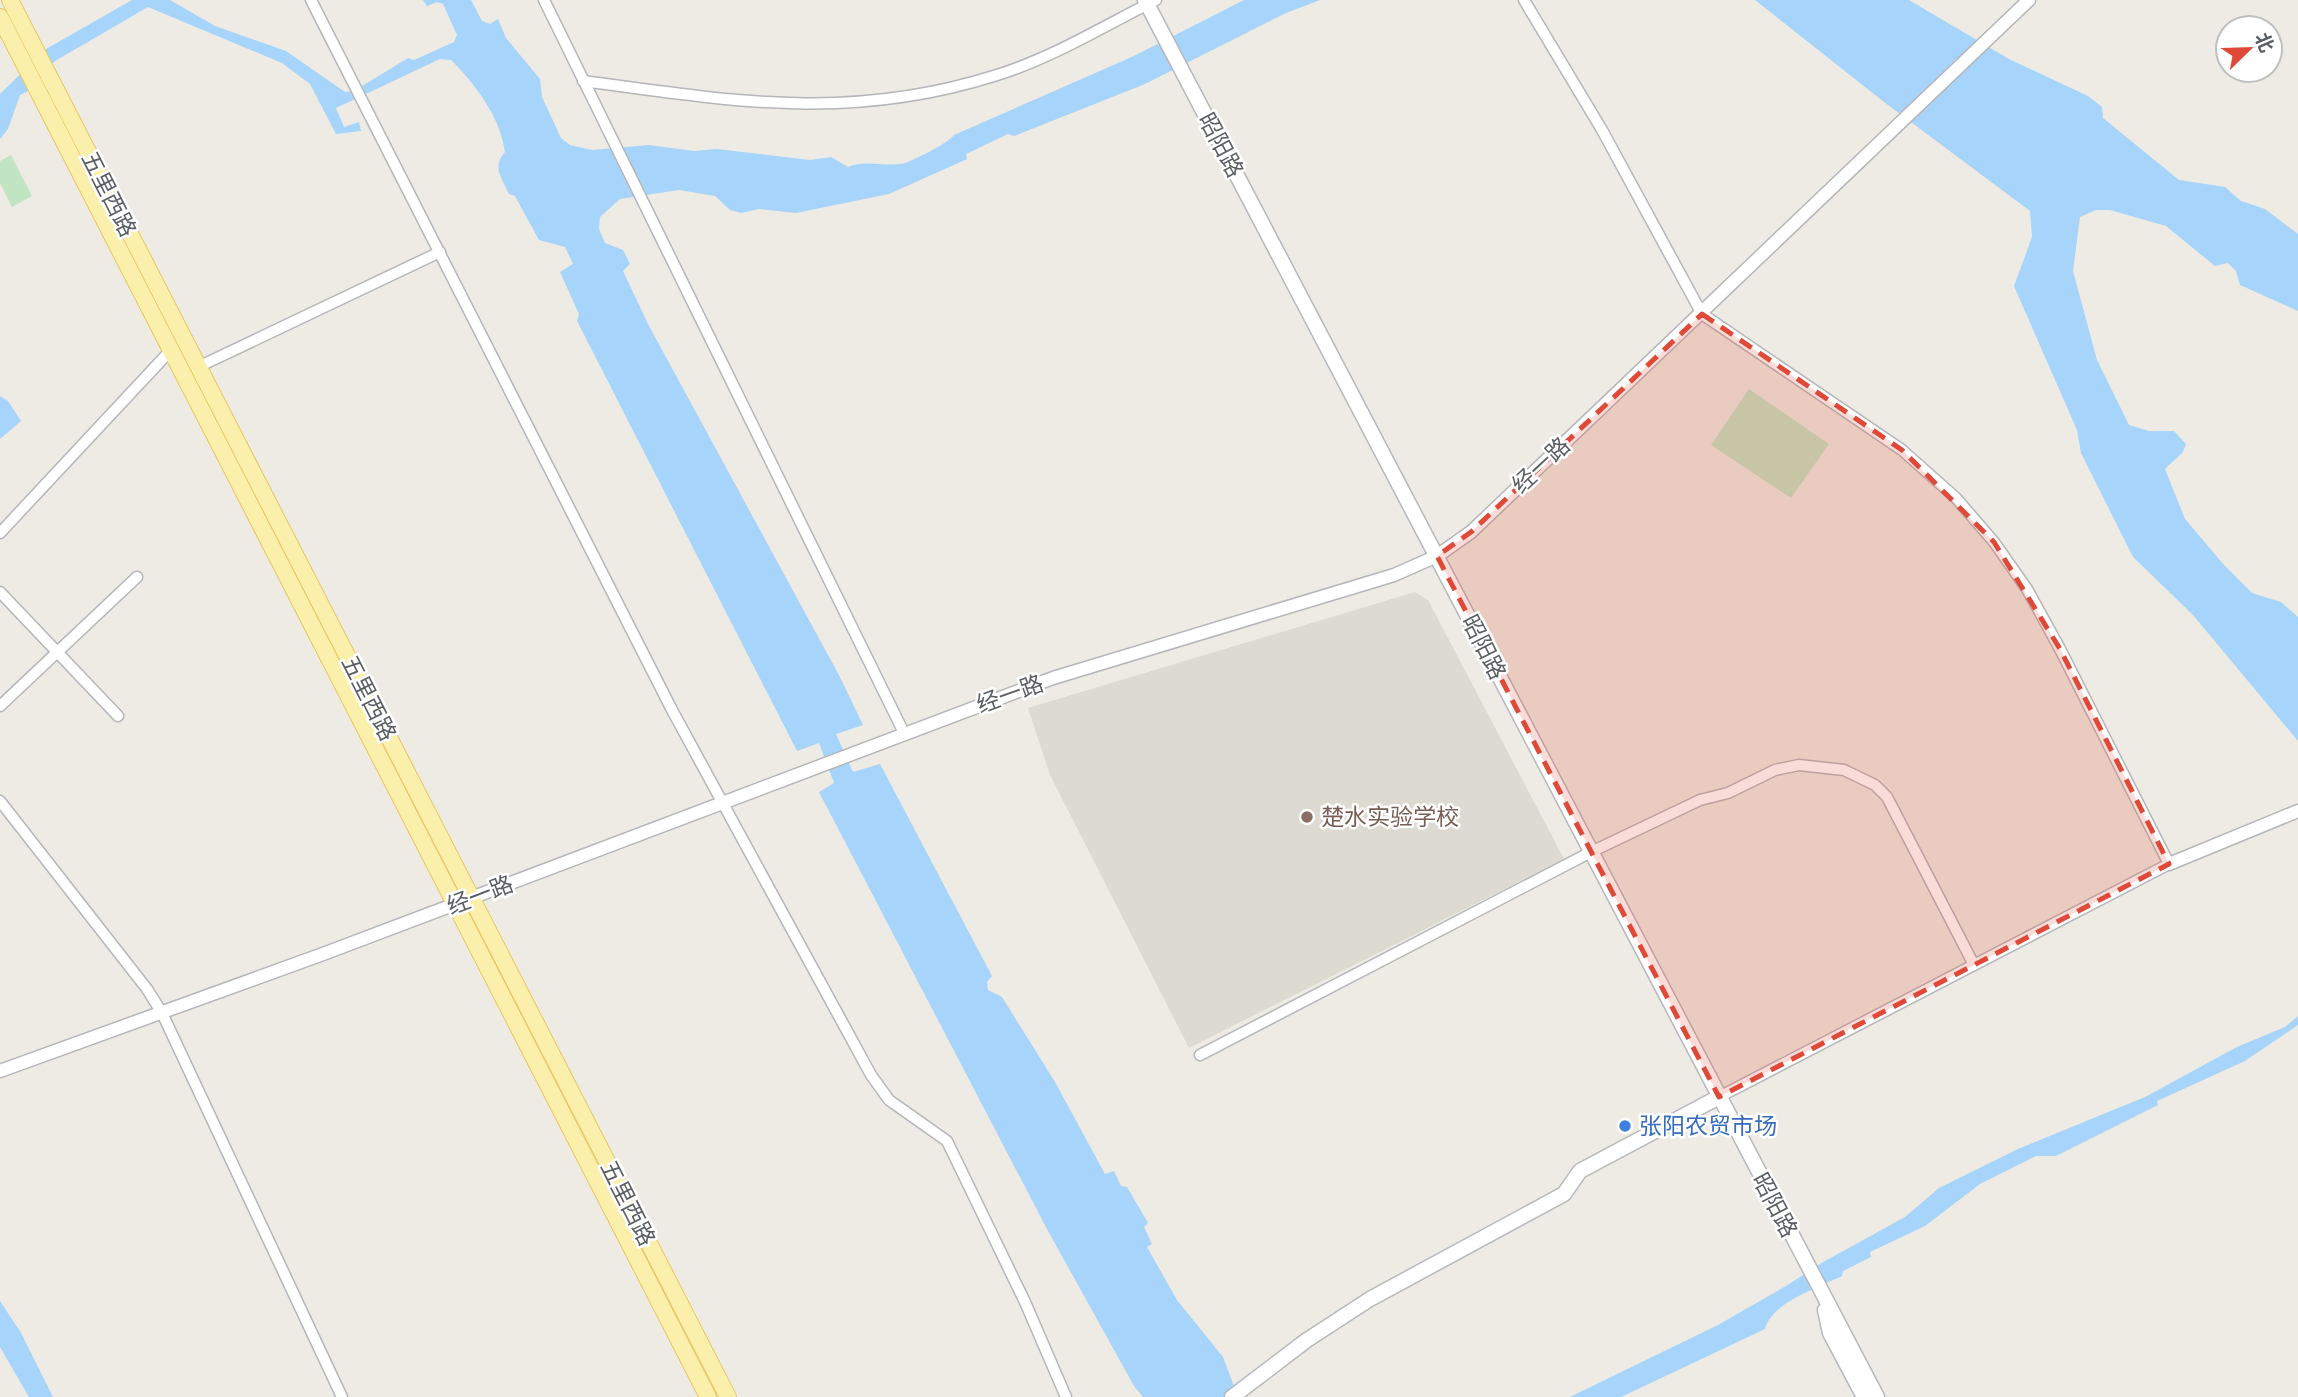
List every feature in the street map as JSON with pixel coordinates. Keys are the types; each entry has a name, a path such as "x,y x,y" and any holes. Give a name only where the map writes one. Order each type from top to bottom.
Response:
{"main road":[{"name":"五里西路","path":"10,0 728,1397"},
{"name":"昭阳路","path":"1149,1 1159,28 1821,1295 1877,1397"},
{"name":"五里西路","path":"0,17 708,1397"},
{"path":"1232,1397 1307,1340 1370,1299 1564,1194 1580,1171 1719,1097"},
{"name":"昭阳路","path":"1821,1295 1830,1333 1864,1397"}],"street":[{"path":"311,0 671,710 888,1100 947,1141 1025,1302 1066,1397"},
{"path":"544,0 904,733"},
{"path":"1524,0 1602,130 1702,314 1902,450 1956,498 1994,542 2027,589 2060,649 2169,864"},
{"name":"经一路","path":"0,1071 724,804 1053,678 1394,575 1437,556 1471,531 2029,0"},
{"path":"583,80 728,101 810,105 875,103 935,93 1000,75 1149,1"},
{"path":"198,367 440,252"},
{"path":"0,533 170,351"},
{"path":"0,706 137,577"},
{"path":"0,592 118,716"},
{"path":"1200,1055 1591,852 1700,800 1728,793 1775,769 1799,765 1844,770 1875,785 1887,797 1974,965"},
{"path":"0,801 147,989 162,1013 342,1397"},
{"path":"1719,1097 2169,864 2234,840 2298,811"}],"highlighted area":[{"path":"1702,314 1902,450 1994,542 2060,649 2169,864 1719,1097 1437,556 1471,532"}],"shaded area":[{"name":"楚水实验学校","path":"1415,592 1428,600 1564,859 1189,1048 1050,775 1028,708"}],"green space":[{"path":"11,155 32,196 12,207 0,183 0,161"},
{"path":"1749,389 1829,444 1791,498 1711,445"}],"water":[{"path":"132,0 170,0 215,26 286,51 345,92 354,91 408,58 414,60 454,42 457,35 443,4 437,2 427,6 423,0 471,0 482,21 490,24 498,19 506,38 540,79 542,97 561,138 570,145 592,150 649,145 694,151 717,149 810,160 831,157 848,167 910,161 938,147 954,135 1134,56 1244,0 1320,0 1286,13 1145,84 1014,136 1008,134 966,154 967,159 889,194 796,213 759,209 741,213 730,210 715,196 679,190 620,199 600,217 599,229 605,243 623,250 630,264 623,271 649,326 840,677 863,725 836,734 853,772 880,764 992,976 987,982 988,990 1002,997 1055,1082 1105,1174 1114,1171 1121,1186 1127,1187 1148,1223 1144,1227 1152,1244 1147,1247 1177,1300 1223,1357 1238,1397 1143,1397 1134,1386 1047,1229 819,792 834,783 819,743 797,751 577,321 579,314 560,272 573,264 565,247 539,240 515,196 509,194 498,167 505,152 498,126 469,79 451,60 440,59 336,108 344,127 359,122 361,131 336,134 310,84 282,63 148,7 55,61 28,91 20,95 8,129 0,139 0,94 46,49"},
{"path":"1755,0 1909,0 2009,59 2088,96 2102,107 2103,118 2179,180 2225,187 2241,201 2265,209 2298,234 2298,311 2240,285 2236,271 2228,263 2215,266 2166,226 2110,210 2096,210 2080,217 2073,271 2097,360 2129,425 2149,431 2174,431 2186,444 2183,452 2165,469 2185,519 2252,593 2281,602 2298,617 2298,741 2193,615 2133,557 2081,453 2077,430 2014,286 2032,237 2030,211 1884,102"},
{"path":"0,396 8,401 21,421 0,439"},
{"path":"2298,1016 2298,1025 2245,1061 2157,1101 2158,1105 2056,1156 2036,1156 1980,1184 1925,1226 1870,1252 1871,1257 1843,1271 1842,1276 1786,1304 1769,1319 1765,1329 1621,1397 1570,1397 1718,1325 1905,1217 1939,1188 2018,1149 2145,1097 2237,1047 2285,1027"},
{"path":"0,1301 21,1333 53,1397 29,1397 0,1347"}],"place":[{"name":"楚水实验学校","path":"1307,817"},
{"name":"张阳农贸市场","path":"1625,1126"}]}
